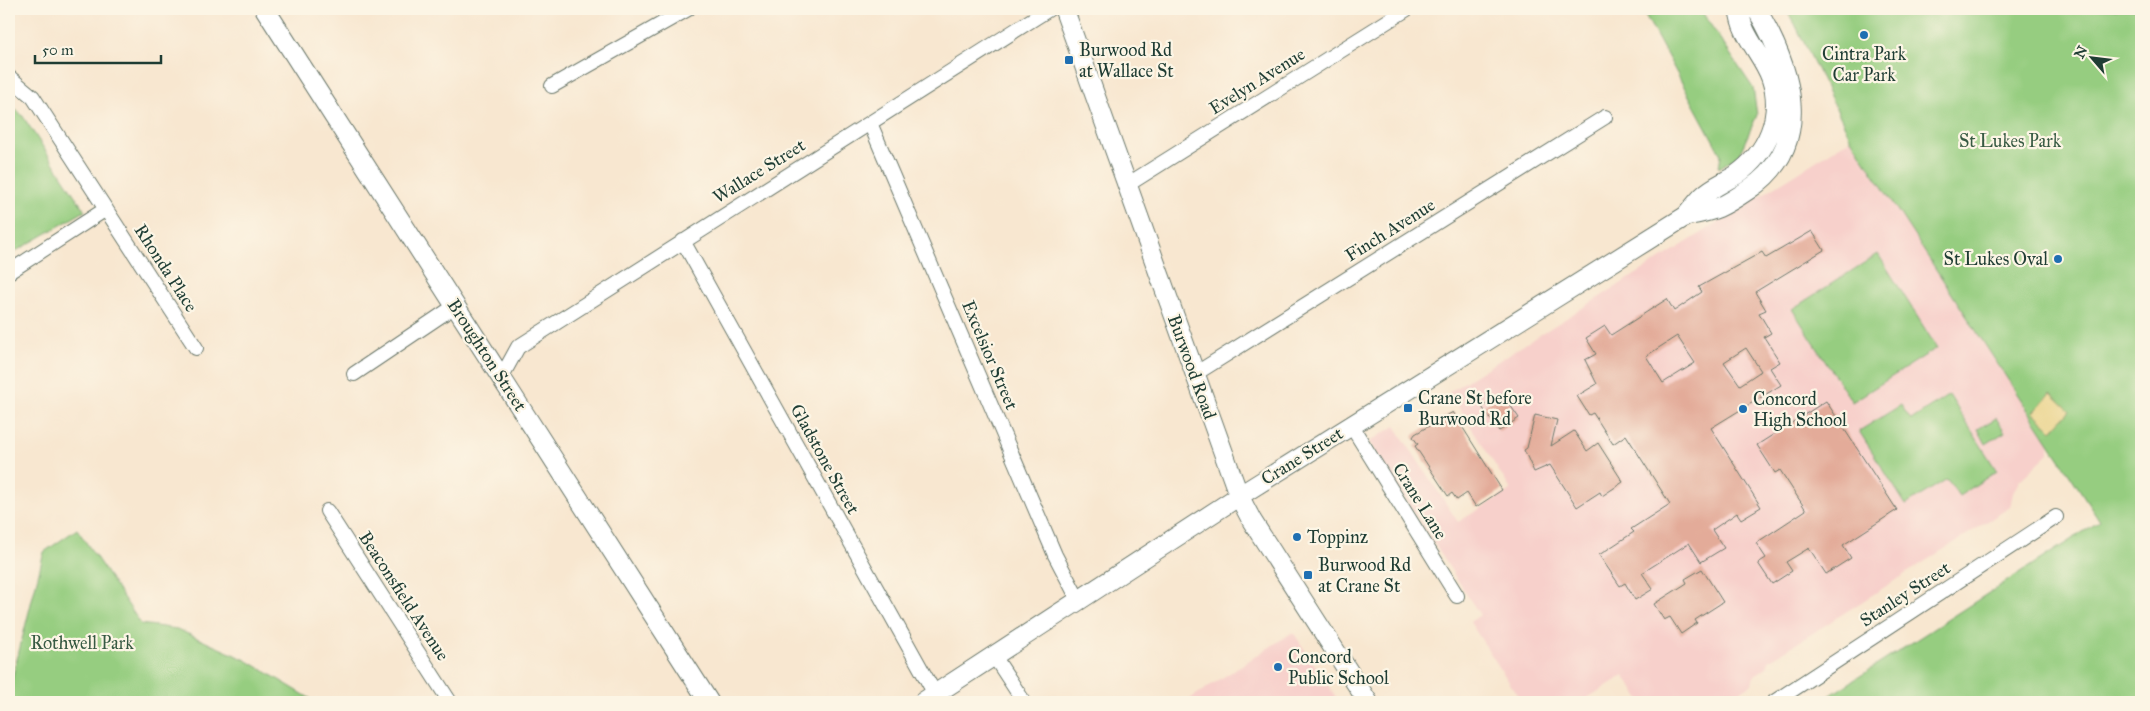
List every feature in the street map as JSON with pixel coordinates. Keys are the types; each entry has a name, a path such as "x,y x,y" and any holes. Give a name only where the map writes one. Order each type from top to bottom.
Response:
{"main road":[{"name":"Broughton Street","path":"265,9 709,702"},
{"name":"Burwood Road","path":"1064,9 1239,496 1252,521 1368,702"},
{"name":"Crane Street","path":"929,698 1239,496 1686,216 1704,194 1747,167 1761,152 1774,122 1776,103 1771,78 1740,23 1739,9"},
{"name":"Crane Street","path":"1686,216 1714,212 1765,179 1786,144 1792,105 1790,87 1773,38 1757,10 1753,9"}],"street":[{"path":"552,86 688,9"},
{"name":"Wallace Street","path":"501,378 518,347 1049,9"},
{"name":"Evelyn Avenue","path":"1127,185 1407,9"},
{"name":"Rhonda Place","path":"9,77 33,97 196,348"},
{"name":"Finch Avenue","path":"1195,374 1605,117"},
{"name":"Excelsior Street","path":"870,123 1055,555 1079,600"},
{"path":"9,272 106,209"},
{"name":"Gladstone Street","path":"683,242 929,698"},
{"path":"354,374 455,306"},
{"name":"Crane Lane","path":"1351,425 1458,596"},
{"name":"Beaconsfield Avenue","path":"327,511 450,702"},
{"name":"Stanley Street","path":"1774,702 2056,517"},
{"path":"994,656 1024,702"}],"shaded area":[{"name":"Concord High School","path":"1851,139 2049,443 2049,453 2019,481 2013,493 2010,507 1769,661 1767,667 1754,676 1752,684 1724,702 1642,702 1624,675 1581,702 1522,702 1470,622 1480,615 1369,442 1395,426 1458,522 1511,490 1449,392"},
{"name":"Concord Public School","path":"1293,632 1339,702 1185,702"}],"green space":[{"path":"1642,9 1700,9 1753,88 1757,115 1739,155 1719,168 1721,155"},
{"name":"St Lukes Park","path":"1785,9 2141,9 2141,702 1820,702 2100,521 1851,139 1795,24"},
{"path":"9,104 22,115 85,211 9,255"},
{"path":"1878,254 1937,348 1852,402 1792,309"},
{"path":"1949,395 1997,471 1959,496 1947,479 1906,505 1859,431 1901,405 1911,420"},
{"path":"1996,418 2005,432 1986,444 1978,429"},
{"name":"Rothwell Park","path":"77,529 141,624 177,629 246,660 313,702 9,702 9,691 44,552"}],"sand":[{"path":"2051,393 2070,411 2052,430 2033,412"}],"building":[{"path":"1812,231 1824,250 1755,292 1766,310 1759,313 1771,333 1764,337 1780,362 1770,368 1781,385 1711,428 1761,507 1741,519 1737,513 1712,530 1724,548 1701,562 1689,543 1642,573 1653,589 1635,600 1625,583 1620,586 1599,555 1634,532 1631,529 1670,504 1626,435 1613,444 1593,413 1589,415 1577,396 1597,384 1585,360 1596,354 1586,338 1605,326 1611,335 1667,299 1674,311 1702,292 1699,287 1762,252 1766,258","holes":["1677,336 1695,363 1663,383 1646,356","1746,348 1761,371 1740,385 1724,362"]},
{"path":"1502,393 1519,418 1499,431 1482,407"},
{"path":"1826,401 1897,510 1843,545 1851,558 1826,574 1809,548 1786,562 1792,571 1772,584 1758,563 1766,558 1756,543 1806,510 1780,470 1775,473 1757,445"},
{"path":"1453,412 1502,490 1476,507 1467,493 1457,500 1452,493 1448,496 1415,446 1418,444 1413,437 1415,434"},
{"path":"1535,415 1557,420 1551,446 1574,431 1587,451 1598,443 1623,482 1602,496 1600,492 1577,507 1550,465 1534,472 1524,450 1527,448"},
{"path":"1702,569 1723,602 1695,620 1697,623 1681,634 1670,617 1664,620 1654,604 1687,583 1685,579"}],"place":[{"name":"Cintra Park Car Park","path":"1864,35"},
{"name":"Burwood Rd at Wallace St","path":"1069,60"},
{"name":"St Lukes Oval","path":"2058,259"},
{"name":"Crane St before Burwood Rd","path":"1408,408"},
{"name":"Concord High School","path":"1743,409"},
{"name":"Toppinz","path":"1297,537"},
{"name":"Burwood Rd at Crane St","path":"1308,575"},
{"name":"Concord Public School","path":"1278,667"}]}
